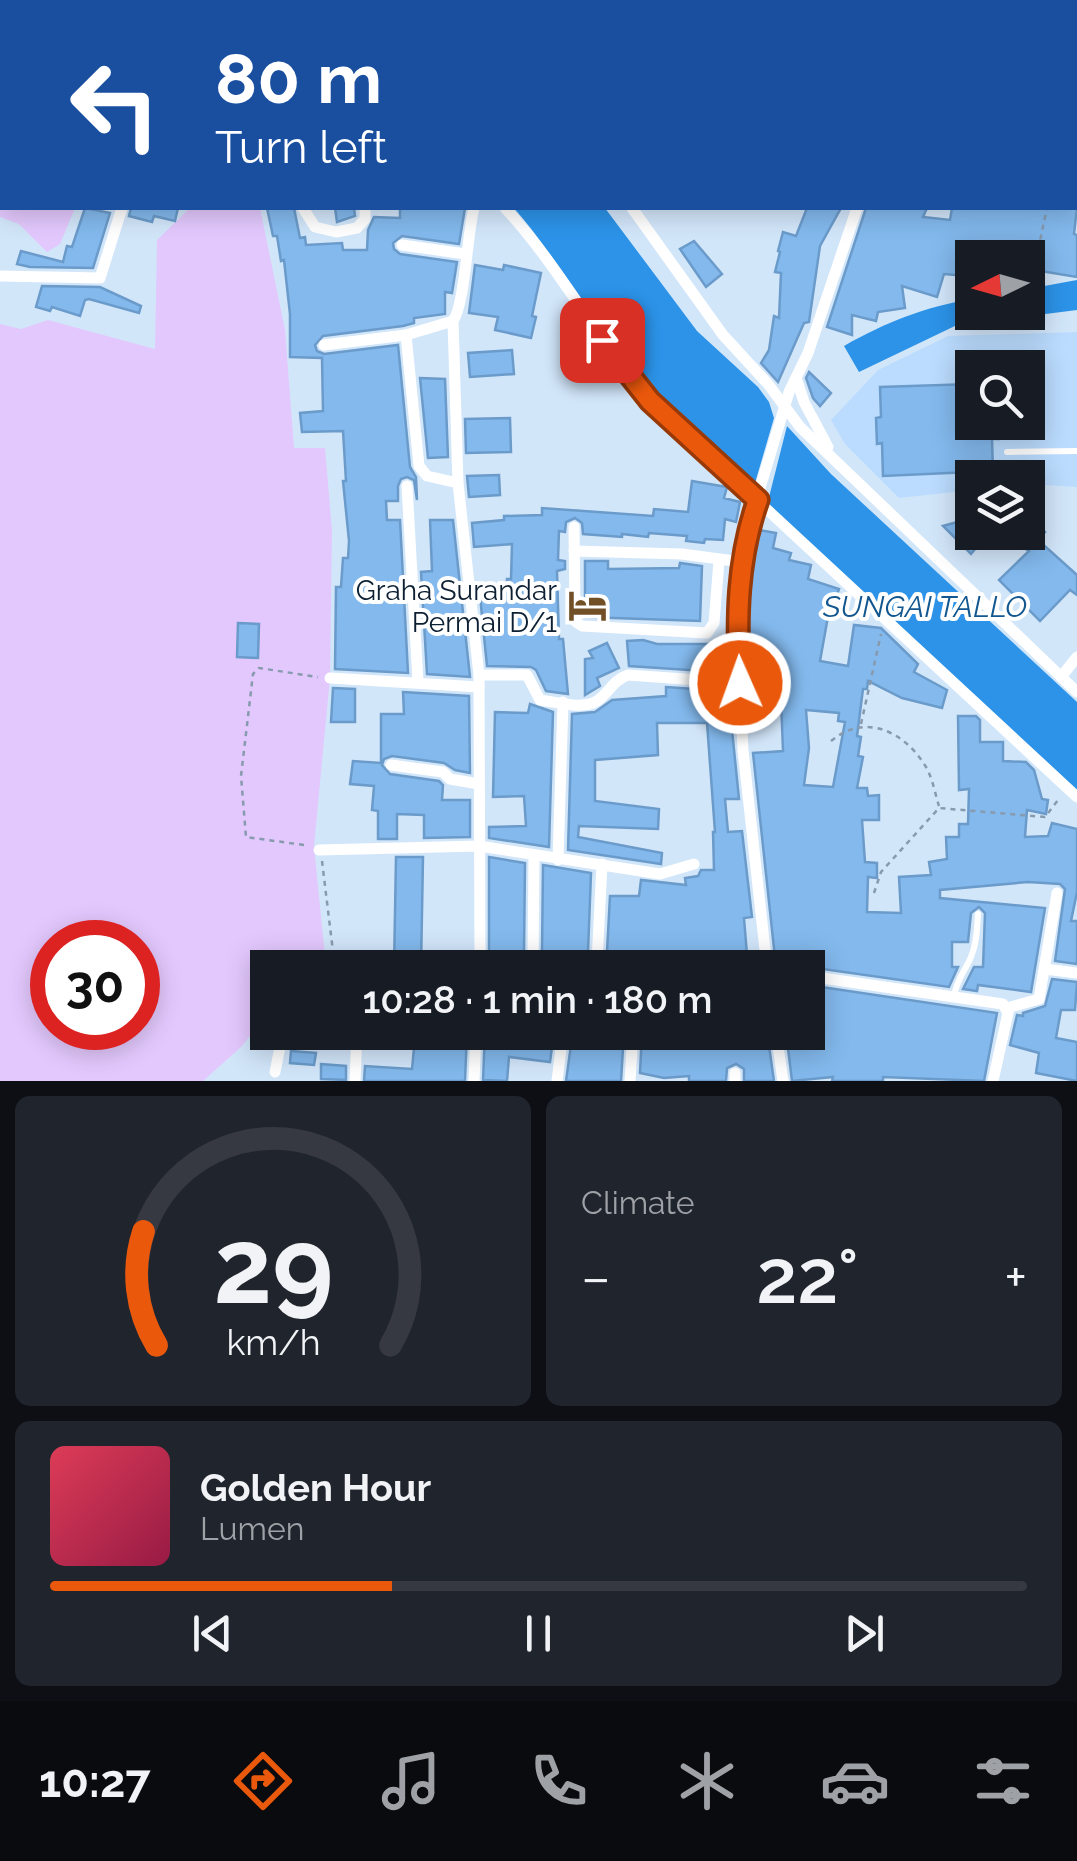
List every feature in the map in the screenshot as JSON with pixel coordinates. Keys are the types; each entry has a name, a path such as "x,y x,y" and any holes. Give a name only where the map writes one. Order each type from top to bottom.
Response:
{"street":[{"path":"0,276 88,281 100,278 121,210"},
{"path":"304,210 314,227 336,232 357,228 365,219 366,210"},
{"path":"474,210 460,310 453,321 458,483 479,681 480,950"},
{"path":"507,210 542,251 636,385 1072,792"},
{"path":"633,210 723,335 768,384 784,408 1077,692"},
{"path":"765,950 751,838 740,683 742,562 784,408 808,353 856,210"},
{"path":"402,246 465,254"},
{"path":"324,345 406,336 453,321"},
{"path":"406,336 420,469 427,476 458,483"},
{"path":"796,377 804,402 835,460"},
{"path":"406,486 418,682"},
{"path":"574,528 575,616 579,626 703,635 714,623 719,561"},
{"path":"574,551 682,554 742,562"},
{"path":"1060,677 1077,657"},
{"path":"330,678 479,681 527,674 540,700 594,703 621,677 628,676 740,683"},
{"path":"558,860 564,702"},
{"path":"391,765 443,772 454,780 479,784"},
{"path":"320,850 479,846 660,874 694,864"},
{"path":"533,950 534,856"},
{"path":"598,950 602,864"},
{"path":"825,978 954,996 1008,1008 1038,1001 1056,893"},
{"path":"1046,969 1077,973"},
{"path":"994,1081 1008,1008"},
{"path":"275,1072 279,1050"},
{"path":"355,1081 356,1050"},
{"path":"474,1081 475,1050"},
{"path":"557,1081 561,1050"},
{"path":"630,1081 631,1050"},
{"path":"779,1050 783,1081"}],"lane":[{"path":"1007,452 1077,451"},
{"path":"954,996 958,978 976,944 978,914"}],"path":[{"path":"1040,240 1047,210"},
{"path":"861,726 884,618"},
{"path":"330,678 259,668 253,674 241,776 246,837 320,850 334,950"},
{"path":"831,740 842,731 861,726 887,729 914,750 928,771 939,808"},
{"path":"939,808 1045,818 1072,792"},
{"path":"874,893 881,872 939,808"}],"shaded area":[{"path":"0,210 74,210 60,244 47,252 19,224 0,217"},
{"path":"188,210 260,210 285,330 294,448 325,448 332,530 330,678 314,846 324,950 250,950 250,1036 203,1081 0,1081 0,324 21,329 48,320 155,349 157,240"},
{"path":"1077,332 1077,487 1045,485 1045,460 955,460 955,492 899,498 845,444 831,420 878,370 948,336"}],"water":[{"path":"516,210 606,210 697,331 758,387 774,418 753,490 640,374"},
{"path":"1077,280 1077,310 1045,314 1045,286"},
{"path":"955,302 955,326 859,372 844,346 906,316"},
{"name":"SUNGAI TALLO","path":"787,426 831,474 1077,702 1077,793 767,505"}],"building":[{"path":"84,210 110,213 93,268 17,264 21,251 63,262 67,246 72,247"},
{"path":"130,210 178,210 175,221 154,216 152,222 129,216"},
{"path":"267,210 294,210 300,238 305,237 306,245 342,243 343,250 367,250 368,230 374,217 400,218 400,210 465,210 459,244 402,236 393,243 400,254 457,262 452,293 445,292 445,314 414,318 414,323 403,326 323,336 315,345 324,354 398,345 417,500 414,480 407,477 398,486 398,501 386,501 387,520 400,520 408,673 335,669 336,587 341,587 349,541 343,431 302,432 300,413 323,411 322,358 290,357 284,260 281,261 277,236 273,236"},
{"path":"335,210 354,210 355,216 337,222"},
{"path":"806,210 840,210 820,246 809,322 804,323 778,382 761,363 769,350 774,316 779,318 781,273 775,272 783,232 796,236"},
{"path":"865,210 926,210 923,217 950,220 952,210 1077,210 1077,277 1045,272 1045,240 955,240 955,275 944,274 937,297 902,286 905,308 878,312 876,321 852,315 852,335 827,327"},
{"path":"694,241 722,274 706,287 680,249"},
{"path":"475,265 503,270 504,265 541,273 531,338 495,330 498,317 469,313"},
{"path":"42,286 100,287 141,306 139,313 89,299 85,300 80,316 52,307 50,311 36,307"},
{"path":"512,350 514,374 470,377 468,353"},
{"path":"809,372 831,393 820,406 806,378"},
{"path":"420,378 445,379 448,457 428,458"},
{"path":"955,385 955,440 992,440 993,460 955,460 955,473 883,476 876,418 881,417 880,387"},
{"path":"510,418 511,452 466,453 465,419"},
{"path":"499,475 500,495 469,497 467,476"},
{"path":"692,481 727,487 724,498 740,502 736,522 725,519 723,540 705,539 704,543 686,541 687,536 649,533 648,537 583,534 582,523 575,518 566,522 565,532 559,531 558,560 565,561 565,569 557,571 559,639 563,639 568,694 546,691 531,667 487,666 479,586 507,584 507,579 511,579 512,544 474,547 472,523 504,520 504,516 542,515 542,508 653,516 654,509 688,512"},
{"path":"430,520 453,520 470,677 427,674 421,572 432,571"},
{"path":"955,523 955,538 943,526"},
{"path":"759,530 776,533 773,548 791,553 789,560 811,565 808,579 839,589 827,622 820,661 848,666 854,625 881,628 918,664 914,672 947,690 942,708 902,698 868,681 867,689 863,689 857,736 861,737 858,756 863,757 857,788 867,788 868,796 879,795 879,820 862,820 865,862 877,863 877,878 868,877 867,912 901,913 899,877 931,875 929,862 947,859 946,837 959,837 959,824 968,824 969,789 959,790 958,716 976,716 980,720 980,742 1003,742 1003,761 1026,762 1034,770 1042,799 1048,800 1046,814 1027,810 1025,837 1048,836 1052,823 1077,829 1077,892 1071,921 1077,921 1077,964 1055,961 1065,889 1060,884 1028,882 940,890 940,898 1045,908 1031,992 978,985 977,991 963,989 974,967 983,967 985,913 979,907 971,913 968,942 952,942 952,967 958,967 949,987 825,969 825,950 774,950 753,753 783,751 781,699 756,701 754,678 749,678 751,563","holes":["806,710 839,713 838,721 845,722 833,787 804,785 809,748"]},
{"path":"1045,546 1077,575 1077,595 1070,590 1040,621 999,580 1029,551 1045,550"},
{"path":"585,561 608,561 608,569 679,568 680,563 702,566 700,621 585,617"},
{"path":"238,623 259,624 258,658 237,657"},
{"path":"627,641 657,644 718,644 718,672 629,666"},
{"path":"607,643 619,668 597,678 600,686 585,695 585,659 593,658 589,651"},
{"path":"666,687 708,690 708,711 730,710 739,799 725,799 728,832 742,831 752,917 744,918 747,950 607,950 610,896 639,896 641,880 686,885 685,878 698,876 701,870 714,870 707,723 657,723 658,755 595,760 595,801 659,809 658,829 579,826 578,837 662,853 661,864 568,850 572,714 595,712 612,700 666,696"},
{"path":"333,688 355,689 355,722 331,722"},
{"path":"403,692 469,696 470,773 444,763 392,756 384,759 382,765 390,774 439,781 443,785 442,800 470,800 470,837 424,838 424,815 397,814 397,839 378,839 378,811 372,810 374,786 350,784 353,761 381,763 381,714 404,714"},
{"path":"530,704 553,712 549,847 489,838 489,827 526,826 524,796 493,797 495,712 528,713"},
{"path":"396,857 423,857 421,950 394,950"},
{"path":"489,857 525,863 524,950 489,950"},
{"path":"543,865 591,873 588,950 542,950"},
{"path":"1052,979 1077,982 1075,1010 1061,1010 1056,1038 1077,1042 1077,1081 1036,1073 1039,1053 1010,1045 1017,1015 1045,1006"},
{"path":"825,988 997,1013 984,1081 883,1077 883,1081 832,1081 833,1077 792,1081 788,1050 825,1050"},
{"path":"414,1050 466,1050 465,1081 364,1081 365,1066 412,1069"},
{"path":"484,1050 552,1050 550,1062 509,1057 507,1081 483,1080"},
{"path":"570,1050 623,1050 621,1081 566,1081"},
{"path":"641,1050 770,1050 774,1081 744,1081 744,1069 736,1064 727,1068 726,1081 689,1081 689,1076 664,1078 640,1073"},
{"path":"291,1051 316,1053 314,1065 290,1063"},
{"path":"321,1064 346,1066 346,1080 321,1079"}],"place":[{"name":"Graha Surandar Permai D/1","path":"587,606"}],"route":[{"path":"602,340 650,401 758,500 742,562 740,683"}]}
